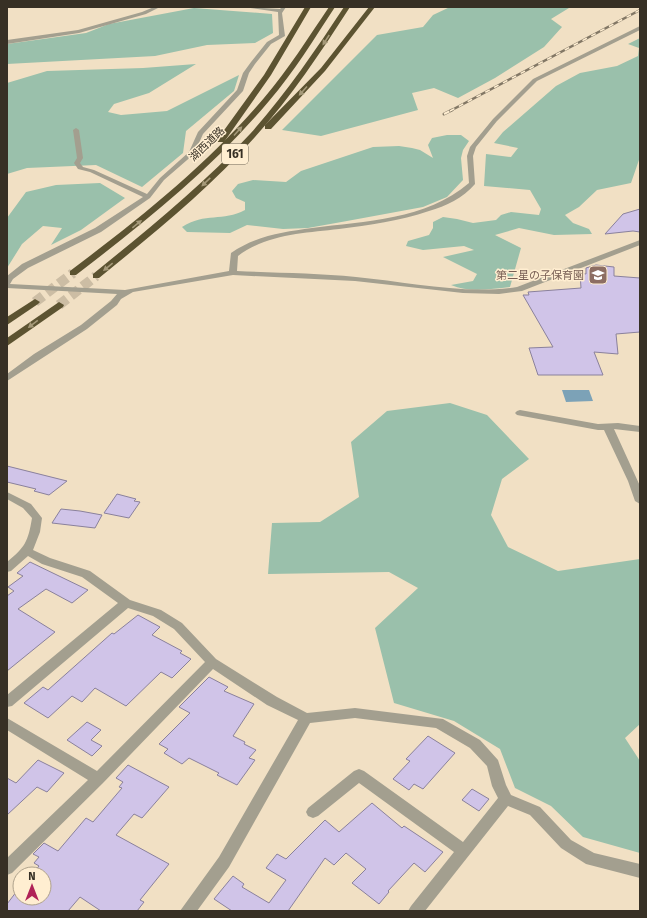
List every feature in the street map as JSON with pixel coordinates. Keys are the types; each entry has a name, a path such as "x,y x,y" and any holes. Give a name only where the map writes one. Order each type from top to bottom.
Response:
{"highway":[{"path":"190,178 214,149 269,75 308,7"},
{"name":"湖西道路","path":"73,274 144,218 190,178 235,134 289,71 332,7"},
{"name":"湖西道路","path":"96,276 168,217 252,136 286,96 315,57 347,7"},
{"path":"223,165 290,106 338,52 372,7"},
{"path":"7,322 35,302"},
{"path":"7,343 59,304"}],"street":[{"path":"7,42 79,31 107,22 144,13 158,7"},
{"path":"245,7 282,9 280,12 282,36 269,43 253,63 246,73 240,91 200,133 192,153 162,179 148,197 98,230 25,266 10,278 7,285 124,292 145,286 233,273 319,276 456,291 499,292 519,289 640,242"},
{"path":"233,273 234,256 244,247 270,236 415,214 444,205 463,194 472,184 470,156 473,147 523,91 535,80 554,69 640,28"},
{"path":"76,130 80,158 77,163 80,168 92,171 148,197"},
{"path":"7,378 37,356 84,327 114,303 124,292"},
{"path":"520,413 598,427 625,426 640,429"},
{"path":"608,426 633,481 640,501"},
{"path":"7,568 27,551 36,532 38,518 27,506 9,497"},
{"path":"27,551 46,561 86,574 126,603 157,613 178,626 212,662 272,701 306,718 355,713 438,723 475,744 493,764 499,786 506,799 535,811 566,844 591,859 640,871"},
{"path":"7,702 126,603"},
{"path":"7,868 98,779 212,662"},
{"path":"188,911 224,862 306,718"},
{"path":"7,723 98,779"},
{"path":"313,812 360,775 464,851"},
{"path":"416,911 506,799"}],"green space":[{"path":"450,7 569,8 551,19 562,27 544,47 495,78 458,98 434,88 412,93 418,110 321,136 282,130 377,35 423,27 433,15"},
{"path":"194,8 272,14 273,33 255,43 207,45 155,56 7,64 7,44 86,33 109,24"},
{"path":"640,38 640,157 631,183 597,190 579,207 565,215 573,223 589,229 592,234 554,235 519,228 495,235 521,248 510,287 473,290 451,285 473,281 477,274 443,257 474,250 464,246 423,250 406,246 408,241 429,235 433,228 433,222 443,217 473,223 496,220 501,215 511,212 539,215 541,209 530,190 484,186 486,154 511,157 518,148 494,143 503,132 556,86 580,73 617,66 638,56 639,48 628,44"},
{"path":"196,64 149,93 114,104 108,112 121,115 167,111 239,75 234,91 186,131 183,153 142,187 96,165 27,168 7,174 7,83 47,71 143,68"},
{"path":"447,135 461,135 469,141 463,150 461,158 463,180 447,197 423,207 308,228 283,229 247,225 230,233 187,232 182,227 190,222 206,218 229,216 245,210 245,202 236,198 232,191 238,184 253,180 286,182 301,171 373,147 399,146 412,148 420,150 433,158 428,145 432,138"},
{"path":"100,183 125,198 81,230 51,245 62,228 43,226 22,244 7,268 7,218 26,192 56,185"},
{"path":"450,403 487,415 529,459 502,479 491,515 508,547 558,571 640,559 640,724 625,738 640,761 640,853 583,837 551,806 515,788 500,749 454,721 394,703 375,628 418,588 389,572 268,574 272,523 320,522 359,497 351,442 387,411"}],"water":[{"path":"562,390 589,390 593,401 566,402"}],"building":[{"path":"640,209 640,232 633,231 605,234 623,214"},
{"path":"596,265 614,267 614,276 640,278 640,332 616,334 618,354 594,352 603,375 538,375 529,348 553,347 523,295 529,295 528,292 581,288 580,273 586,274 586,268"},
{"path":"7,466 67,481 49,495 34,491 36,489 7,482"},
{"path":"117,494 136,499 134,501 140,502 129,518 104,513"},
{"path":"61,509 102,515 95,528 52,523"},
{"path":"30,562 88,590 72,603 46,589 18,609 55,632 7,671 7,596 14,591 8,587 23,576 17,573"},
{"path":"138,615 160,627 152,635 182,651 180,653 191,659 172,678 161,672 126,706 95,688 82,702 72,696 48,718 24,703 43,687 48,690 112,633 114,634"},
{"path":"209,677 228,687 224,691 254,704 233,736 256,750 249,758 255,760 237,785 217,775 219,773 189,758 182,764 164,753 168,749 159,744 190,713 179,707"},
{"path":"87,722 101,730 91,740 102,746 92,756 67,740"},
{"path":"428,736 455,753 423,789 414,784 409,790 393,779 410,761 406,759"},
{"path":"38,760 64,773 47,792 37,787 7,815 7,778 16,783"},
{"path":"128,765 169,787 142,818 134,814 116,835 169,864 140,900 144,902 137,911 101,911 80,897 68,911 7,911 7,904 12,897 12,906 52,906 52,866 39,866 34,863 39,857 33,854 44,843 58,851 86,818 93,822 122,788 119,787 123,782 116,778"},
{"path":"472,789 489,799 479,811 462,800"},
{"path":"372,803 402,828 404,826 443,852 425,872 414,863 388,891 389,892 379,904 352,883 366,869 346,853 334,865 325,858 288,911 232,911 214,899 233,876 244,884 242,887 269,903 286,880 266,868 277,854 286,859 325,820 339,832"}],"tunnel":[{"path":"35,302 73,273"},
{"path":"59,305 96,276"}],"railway":[{"path":"450,111 640,10"},
{"path":"444,114 450,111"}],"place":[{"name":"第二星の子保育園","path":"598,275"}]}
